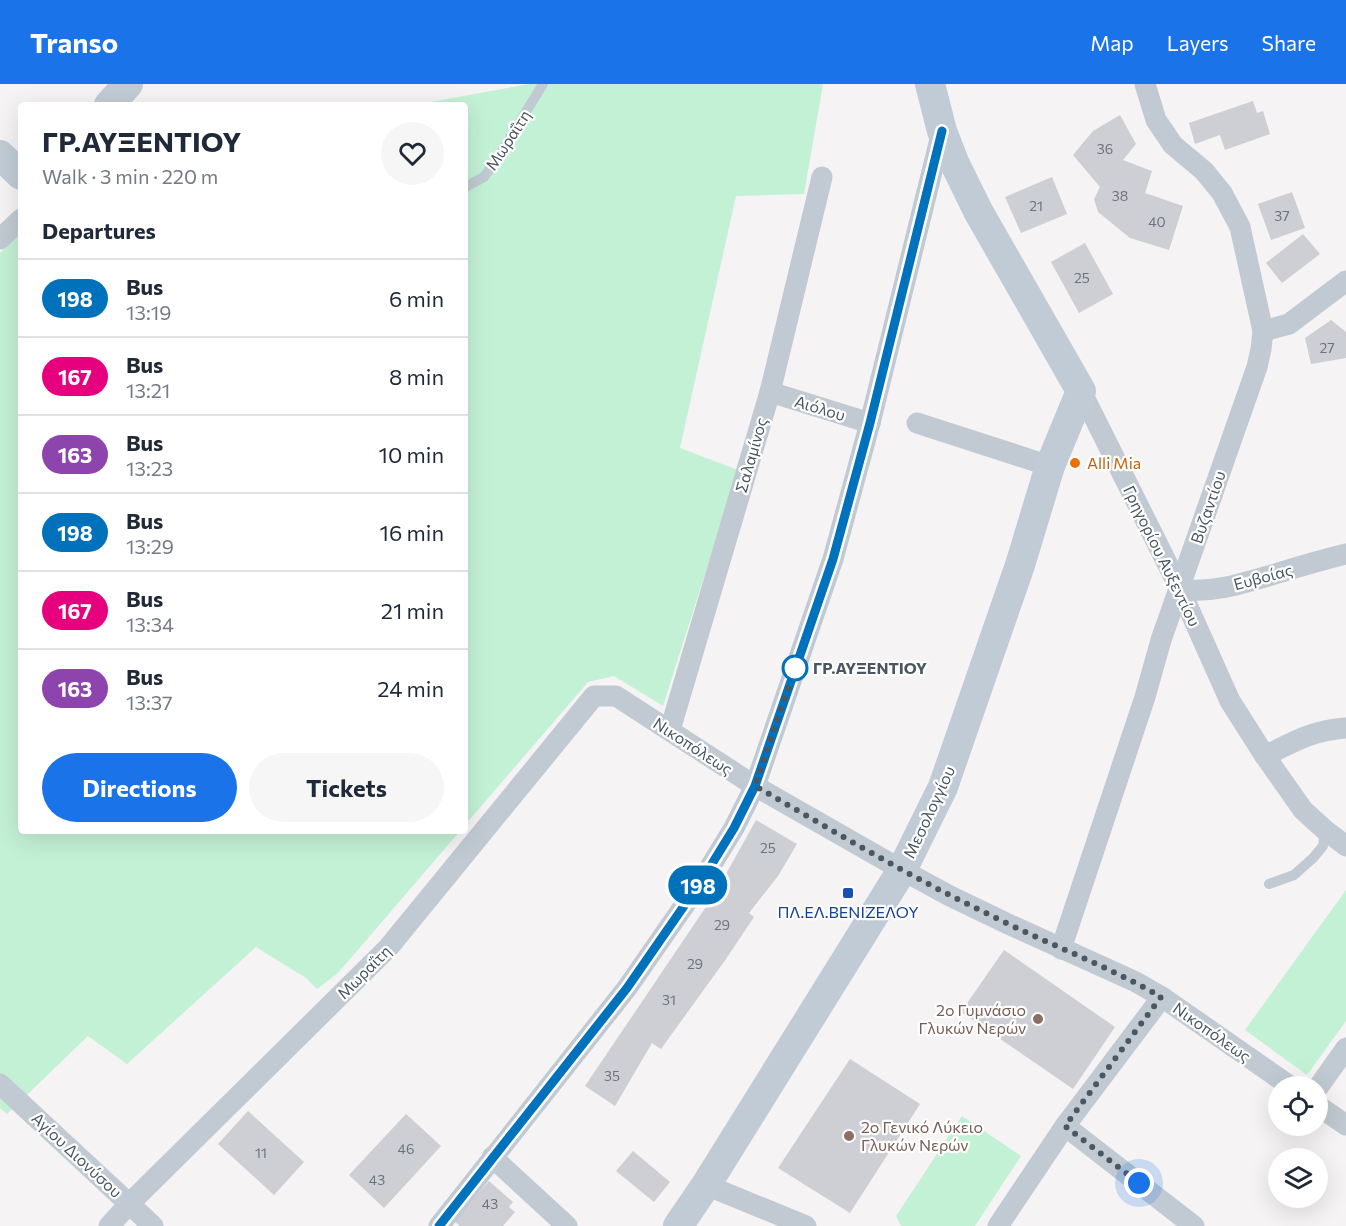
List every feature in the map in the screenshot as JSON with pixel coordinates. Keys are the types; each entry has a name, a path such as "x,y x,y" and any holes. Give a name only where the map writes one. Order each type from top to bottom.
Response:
{"street":[{"path":"112,102 128,84"},
{"name":"Γρηγορίου Αυξεντίου","path":"930,84 942,131 954,162 978,211 1081,391 1180,589 1230,701 1303,810 1346,846"},
{"name":"Βυζαντίου","path":"1061,949 1145,697 1161,640 1257,367 1263,331 1240,227 1222,193 1204,171 1173,145 1156,120 1145,84"},
{"path":"439,1226 627,988 702,880 734,828 755,786 833,559 870,423 942,131"},
{"path":"0,155 18,172"},
{"name":"Σαλαμίνος","path":"670,730 770,392 822,177"},
{"path":"0,239 18,222"},
{"path":"1263,331 1289,324 1346,281"},
{"name":"Μεσολογγίου","path":"678,1226 706,1185 902,870 943,787 1020,565 1050,466 1081,391"},
{"name":"Αιόλου","path":"770,392 870,423"},
{"path":"917,423 1050,466"},
{"name":"Ευβοίας","path":"1180,589 1215,590 1346,554"},
{"name":"Νικοπόλεως","path":"594,696 616,696 755,786 960,901 1136,982 1276,1076"},
{"name":"Μωραΐτη","path":"109,1226 388,948 594,696"},
{"path":"1265,756 1304,736 1319,731 1346,728"},
{"path":"998,1226 1065,1126 1161,997"},
{"path":"1326,1076 1346,1048"},
{"name":"Αγίου Διονύσου","path":"0,1084 153,1226"},
{"path":"1328,1113 1346,1125"},
{"path":"1065,1126 1194,1226"},
{"path":"492,1157 567,1226"},
{"path":"706,1185 806,1226"}],"lane":[{"name":"Μωραΐτη","path":"468,186 484,177 498,159 543,84"},
{"path":"1269,884 1293,875 1313,858 1323,846 1325,830"}],"green space":[{"path":"529,84 823,84 804,194 736,196 680,448 738,470 663,706 614,676 588,682 468,822 468,102 431,102"},
{"path":"18,235 18,834 457,834 338,973 317,989 306,978 256,947 127,1064 88,1036 7,1114 0,1108 0,253"},
{"path":"1346,890 1346,1021 1307,1075 1245,1030"},
{"path":"962,1116 1021,1156 975,1226 901,1226 896,1216"}],"building":[{"path":"1253,101 1257,113 1263,111 1270,134 1225,150 1220,135 1195,144 1189,123"},
{"path":"1120,115 1136,144 1123,160 1152,171 1145,193 1183,206 1169,250 1130,238 1098,212 1094,199 1100,187 1073,155 1093,131"},
{"path":"1052,177 1067,214 1021,233 1005,197"},
{"path":"1292,192 1305,228 1271,240 1258,204"},
{"path":"1303,234 1320,254 1282,283 1266,263"},
{"path":"1085,243 1113,294 1079,313 1051,262"},
{"path":"1331,320 1346,332 1346,358 1311,364 1305,338"},
{"path":"756,820 797,844 778,876 749,913 754,917 726,959 661,1049 652,1043 615,1106 585,1086 716,892"},
{"name":"2ο Γυμνάσιο Γλυκών Νερών","path":"1004,950 1115,1027 1073,1089 961,1012"},
{"name":"2ο Γενικό Λύκειο Γλυκών Νερών","path":"850,1059 920,1104 850,1213 778,1168"},
{"path":"248,1111 304,1162 274,1195 218,1144"},
{"path":"406,1114 441,1146 384,1208 349,1175"},
{"path":"633,1151 670,1182 654,1202 616,1171"},
{"path":"489,1181 513,1202 509,1207 515,1212 503,1226 460,1226 454,1221"}],"bus line":[{"name":"198","path":"439,1226 627,988 702,880 734,828 755,786 833,559 870,423 942,131"}],"place":[{"name":"Alli Mia","path":"1075,463"},
{"name":"ΓΡ.ΑΥΞΕΝΤΙΟΥ","path":"795,668"},
{"name":"ΠΛ.ΕΛ.ΒΕΝΙΖΕΛΟΥ","path":"848,893"},
{"name":"2ο Γυμνάσιο Γλυκών Νερών","path":"1038,1019"},
{"name":"2ο Γενικό Λύκειο Γλυκών Νερών","path":"849,1136"}],"route":[{"path":"795,668 755,786 950,896 1136,982 1161,997 1065,1126 1139,1183"}]}
